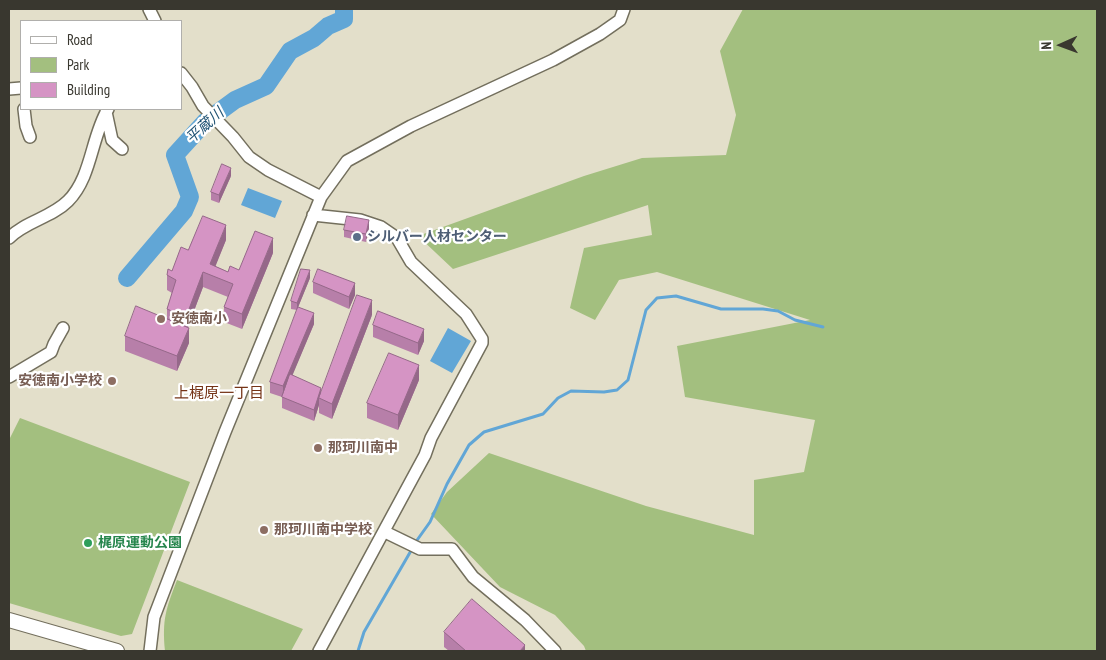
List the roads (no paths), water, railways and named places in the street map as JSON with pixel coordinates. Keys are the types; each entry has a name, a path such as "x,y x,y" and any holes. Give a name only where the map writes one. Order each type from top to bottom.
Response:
{"main road":[{"path":"10,621 117,651"}],"street":[{"path":"150,651 154,616 178,550 313,215 321,197 347,161 411,126 553,60 620,20 624,9"},
{"path":"182,75 192,87 203,106 233,137 249,157 268,170 321,197"},
{"path":"24,110 26,126 30,137"},
{"path":"107,110 112,140 122,149"},
{"path":"9,238 27,224 59,210 70,200 80,185 107,110"},
{"path":"313,215 360,220 381,227 397,238 411,262 466,314 482,339 482,343 430,438 425,455 385,532 319,651"},
{"path":"9,377 51,352 63,328"},
{"path":"385,532 420,549 452,550 473,577 518,614 555,651"}],"water":[{"path":"248,188 282,201 275,218 241,205"},
{"path":"448,328 471,341 452,373 430,361"}],"waterway":[{"name":"平蔵川","path":"127,278 184,211 190,197 175,155 205,122 235,100 266,86 290,51 314,38 328,26 344,19 344,9"},
{"path":"415,543 430,522 447,484 469,445 484,432 543,414 558,398 571,391 604,392 617,390 628,380 646,310 657,298 676,296 721,309 778,311 795,320 823,327"},
{"path":"358,651 364,632 412,549"}],"place":[{"name":"シルバー人材センター","path":"357,237"},
{"name":"安徳南小","path":"161,319"},
{"name":"安徳南小学校","path":"112,381"},
{"name":"那珂川南中","path":"318,448"},
{"name":"那珂川南中学校","path":"264,530"},
{"name":"梶原運動公園","path":"88,543"}],"district":[{"name":"上梶原一丁目","path":"219,394"}]}
